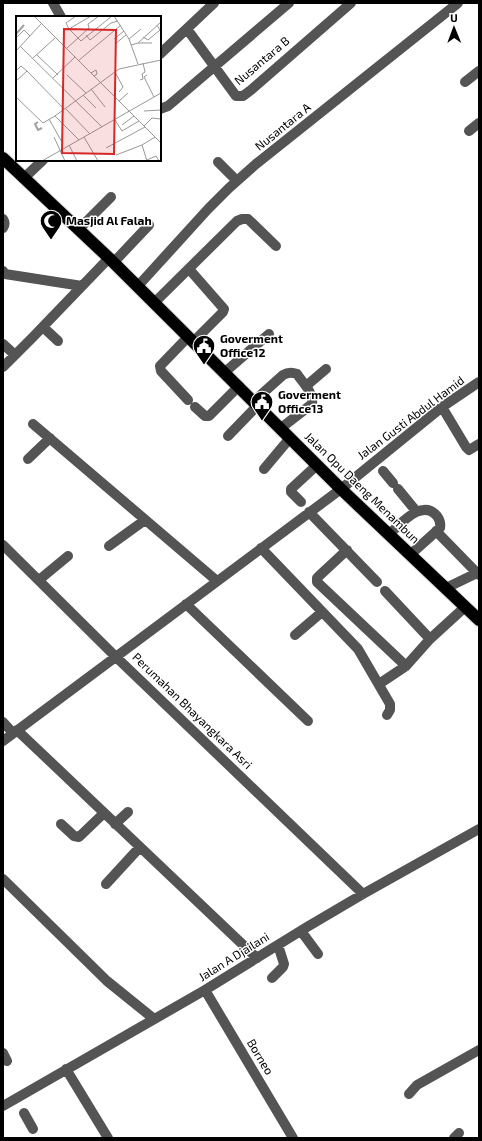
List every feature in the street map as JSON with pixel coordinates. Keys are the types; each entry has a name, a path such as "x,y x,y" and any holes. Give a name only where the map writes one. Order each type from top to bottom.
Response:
{"highway":[{"name":"Jalan Opu Daeng Menambun","path":"3,158 138,286 341,489 479,620"}],"street":[{"path":"53,3 60,16"},
{"path":"161,53 214,3"},
{"path":"161,109 168,106 289,3"},
{"name":"Nusantara B","path":"215,67 236,96 243,96 351,3"},
{"name":"Nusantara A","path":"138,286 208,209 237,180 458,3"},
{"path":"187,29 215,67"},
{"path":"465,82 479,71"},
{"path":"469,131 479,123"},
{"path":"24,178 42,161"},
{"path":"218,162 237,180"},
{"path":"79,229 111,197"},
{"path":"3,218 3,228"},
{"path":"154,303 237,221 248,219 276,246"},
{"path":"3,367 82,286 149,225"},
{"path":"189,269 224,308 223,312 160,366 161,371 191,404 205,416 210,416 239,386"},
{"path":"4,273 82,286"},
{"path":"43,327 58,341"},
{"path":"225,372 269,334"},
{"path":"3,344 15,355"},
{"path":"306,386 326,369"},
{"path":"228,436 256,403 287,373 295,373 312,395 312,404 281,428"},
{"name":"Jalan Gusti Abdul Hamid","path":"3,742 341,489 442,407 478,387"},
{"path":"442,407 466,447 469,450 479,444"},
{"path":"33,424 217,581"},
{"path":"28,459 50,438"},
{"path":"264,470 290,438"},
{"path":"301,502 291,492 291,488 317,465"},
{"path":"383,471 416,511"},
{"path":"389,534 416,511 424,509 430,510 435,514 439,518 441,524 440,528 411,554"},
{"path":"309,512 377,582"},
{"path":"109,546 145,520"},
{"path":"436,531 478,574 446,588"},
{"name":"Perumahan Bhayangkara Asri","path":"3,545 116,657 364,894"},
{"path":"261,548 358,649 390,704 388,715"},
{"path":"347,550 317,578 317,582 406,666"},
{"path":"39,580 68,556"},
{"path":"385,590 430,639"},
{"path":"186,604 308,721"},
{"path":"379,684 406,666 430,639 466,607"},
{"path":"295,635 322,612"},
{"path":"3,722 104,813 257,958"},
{"path":"115,824 128,812"},
{"path":"61,824 74,836 79,837 104,813"},
{"name":"Jalan A Djailani","path":"3,1106 205,990 364,894 479,830"},
{"path":"106,884 140,847"},
{"path":"3,878 107,981 154,1019"},
{"path":"301,931 318,954"},
{"path":"272,978 284,964 278,945"},
{"name":"Borneo","path":"205,990 293,1138"},
{"path":"409,1094 417,1085 479,1050"},
{"path":"66,1069 108,1138"},
{"path":"16,1098 33,1129"}],"place":[{"name":"Masjid Al Falah","path":"51,240"},
{"name":"Goverment Office12","path":"204,366"},
{"name":"Goverment Office13","path":"262,422"}]}
